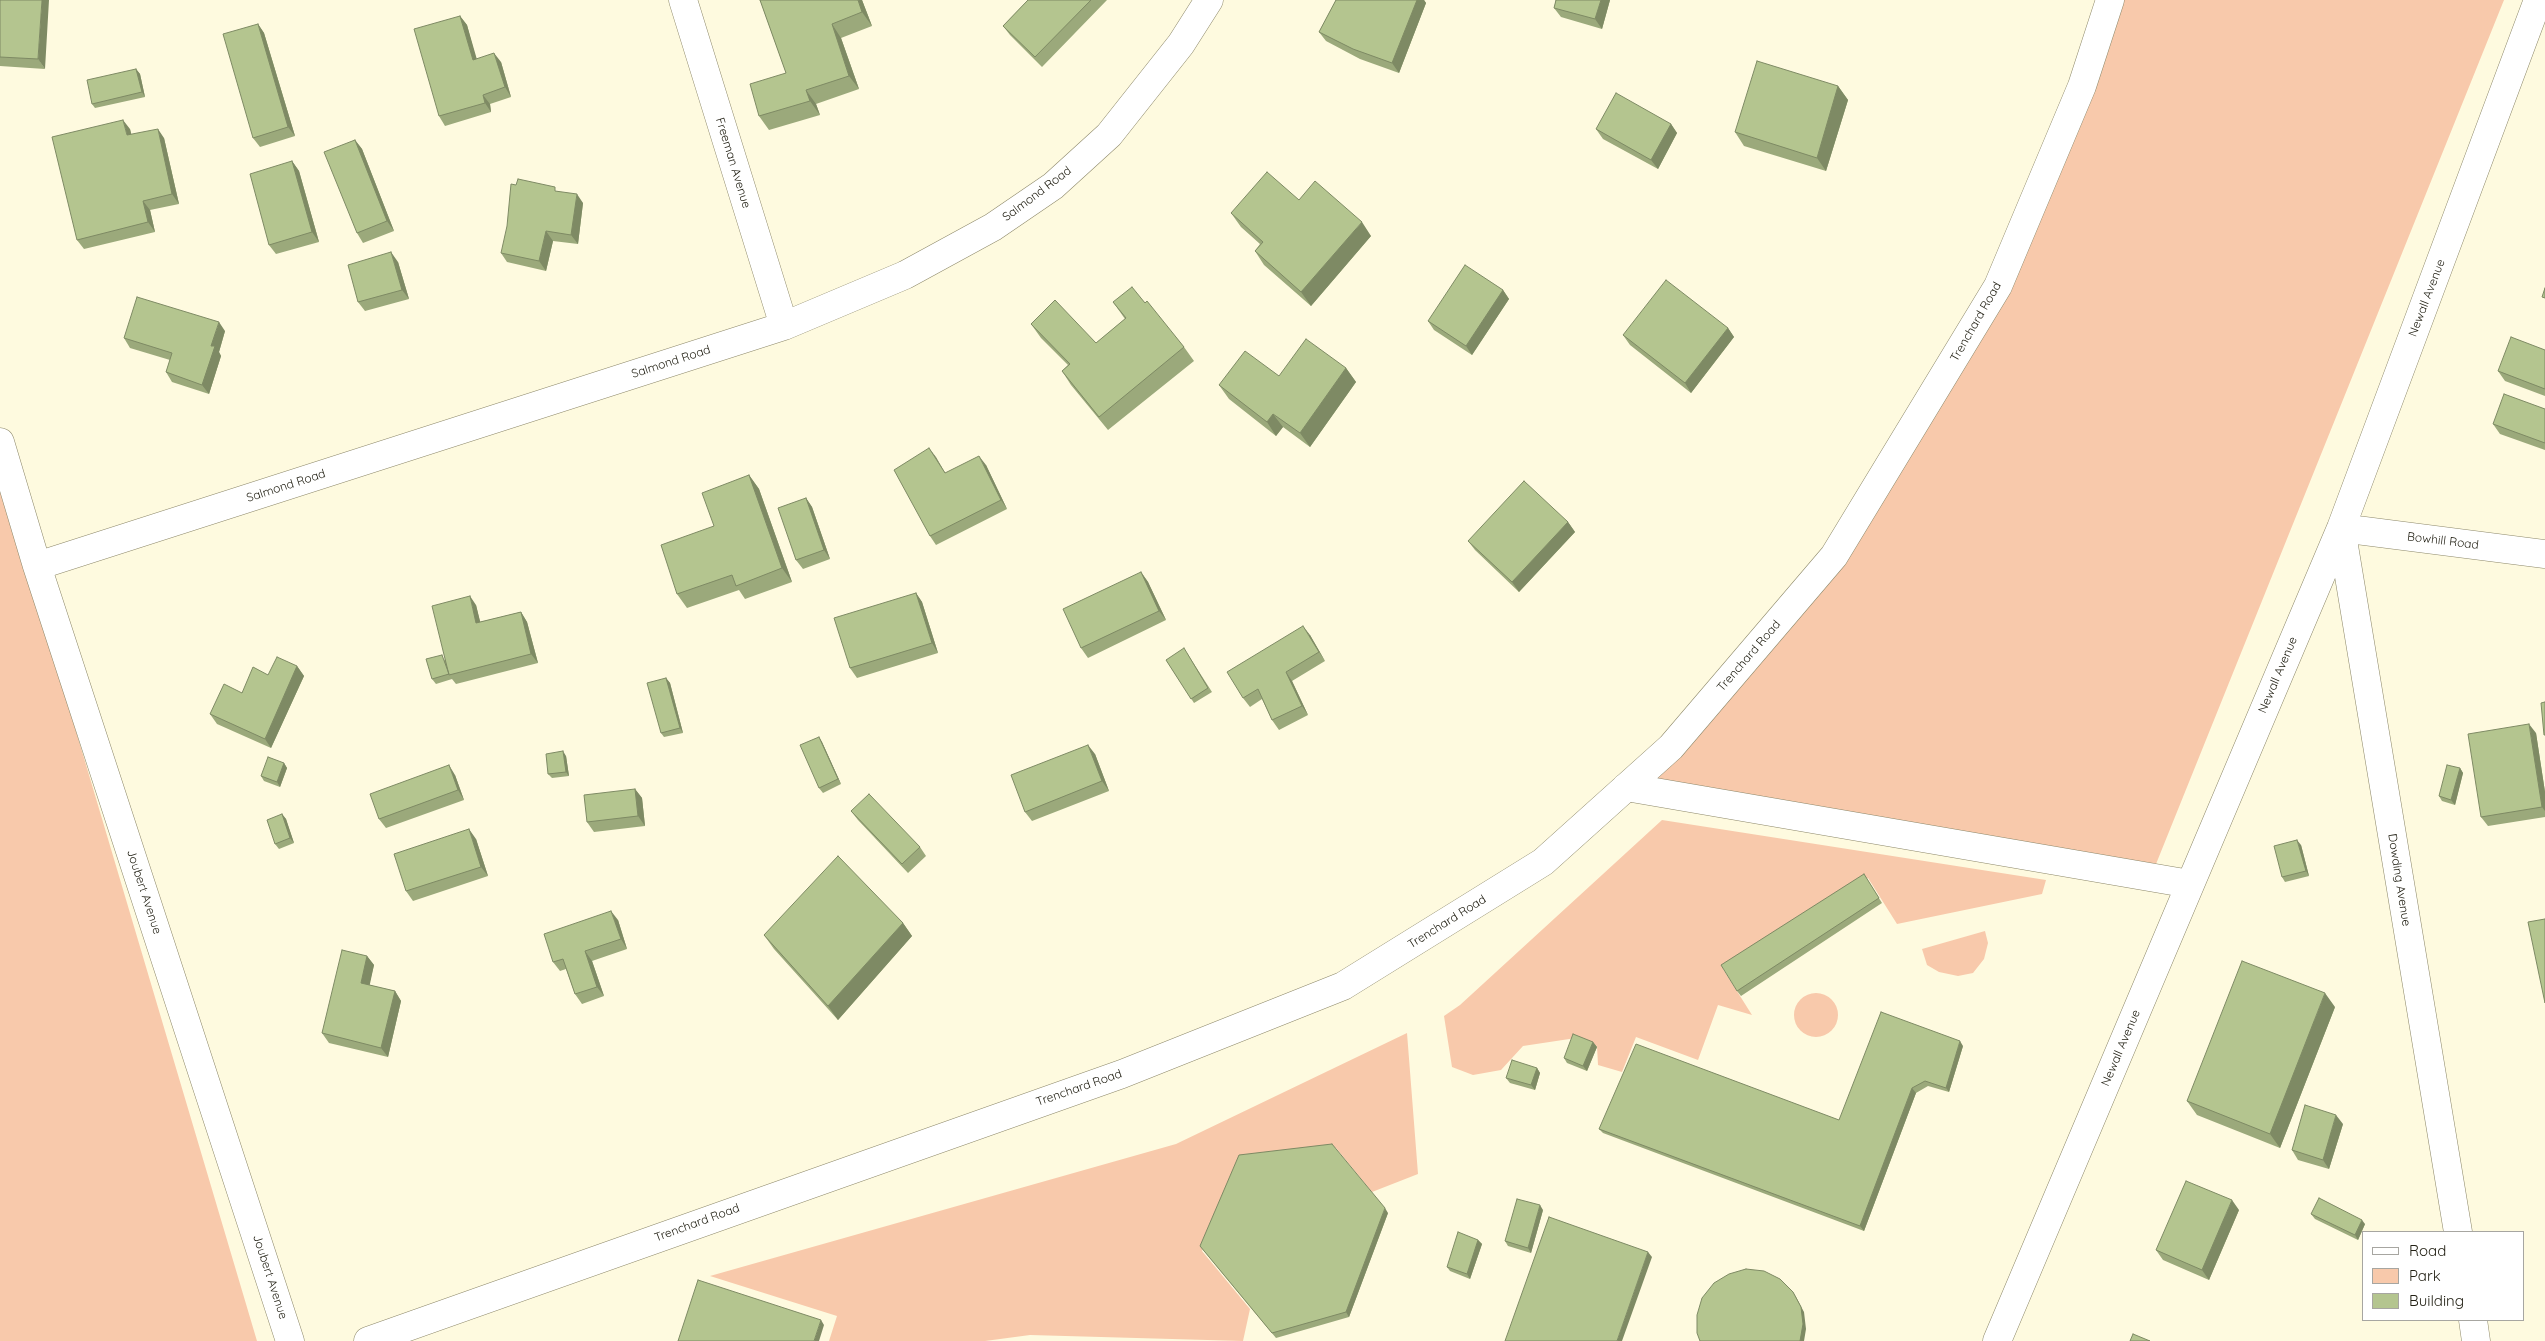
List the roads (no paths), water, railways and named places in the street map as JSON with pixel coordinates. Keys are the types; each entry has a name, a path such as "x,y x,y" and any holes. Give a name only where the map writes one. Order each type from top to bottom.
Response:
{"street":[{"name":"Freeman Avenue","path":"682,0 784,326"},
{"name":"Salmond Road","path":"37,566 784,326 904,275 993,228 1053,186 1109,135 1181,44 1209,0"},
{"name":"Trenchard Road","path":"368,1341 891,1154 1122,1074 1343,986 1543,862 1670,747 1839,548 1998,286 2082,86 2110,0"},
{"name":"Newall Avenue","path":"1997,1341 2341,528 2538,0"},
{"name":"Joubert Avenue","path":"0,442 37,566 290,1341"},
{"name":"Bowhill Road","path":"2341,528 2545,554"},
{"name":"Dowding Avenue","path":"2341,528 2458,1231"},
{"path":"1626,787 2190,884"},
{"path":"2473,1321 2476,1341"}]}
